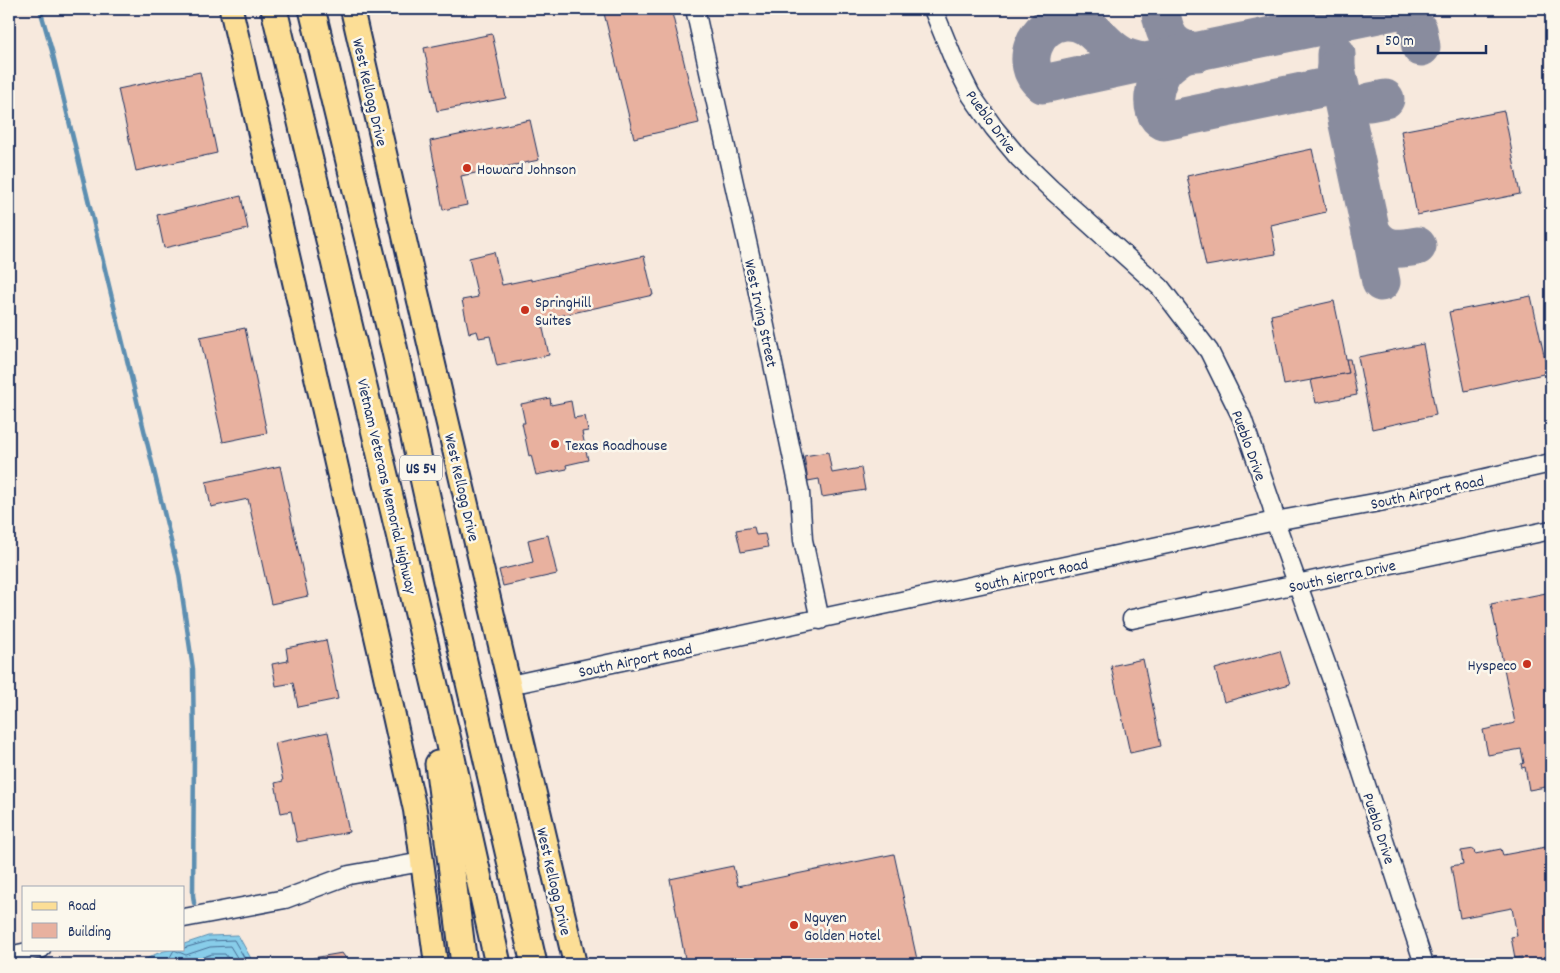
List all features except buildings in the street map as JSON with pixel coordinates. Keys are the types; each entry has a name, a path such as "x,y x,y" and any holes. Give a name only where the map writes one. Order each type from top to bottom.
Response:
{"highway":[{"name":"Vietnam Veterans Memorial Highway","path":"274,9 417,608 498,964"},
{"name":"US 54","path":"312,9 394,347 534,964"},
{"path":"417,608 464,964"},
{"path":"526,928 540,964"}],"main road":[{"path":"231,9 415,810 436,964"},
{"name":"West Kellogg Drive","path":"352,9 575,964"}],"street":[{"name":"West Irving Street","path":"695,9 752,264 800,493 804,540 820,620"},
{"name":"Pueblo Drive","path":"933,9 955,63 971,95 994,128 1019,158 1051,189 1160,287 1209,351 1242,418 1272,506 1275,521 1334,686 1424,964"},
{"name":"South Airport Road","path":"510,685 1275,521 1385,500 1551,464"},
{"name":"South Sierra Drive","path":"1132,619 1551,530"},
{"path":"185,918 285,899 350,875 422,862"},
{"path":"9,956 36,950"}],"water":[{"path":"238,935 254,964 138,964 160,952 185,950 185,944 208,936"}],"waterway":[{"path":"40,9 52,51 179,574 193,669 194,903"}],"taxiway":[{"path":"1160,9 1166,33 1174,44 1180,48 1198,52"},
{"path":"1145,62 1043,84 1036,76 1031,56 1033,46 1045,29 1065,21 1081,23 1119,54 1130,59 1145,62 1403,9"},
{"path":"1418,30 1421,47"},
{"path":"1336,54 1336,68 1371,232"},
{"path":"1181,55 1165,68 1158,80 1154,96 1155,111 1158,117 1164,121 1326,87 1334,79 1336,68"},
{"path":"1370,102 1385,99"},
{"path":"1381,282 1371,232 1380,243 1391,248 1417,246"}],"place":[{"name":"Howard Johnson","path":"467,168"},
{"name":"SpringHill Suites","path":"525,310"},
{"name":"Texas Roadhouse","path":"555,444"},
{"name":"Hyspeco","path":"1527,664"},
{"name":"Nguyen Golden Hotel","path":"794,925"}]}
